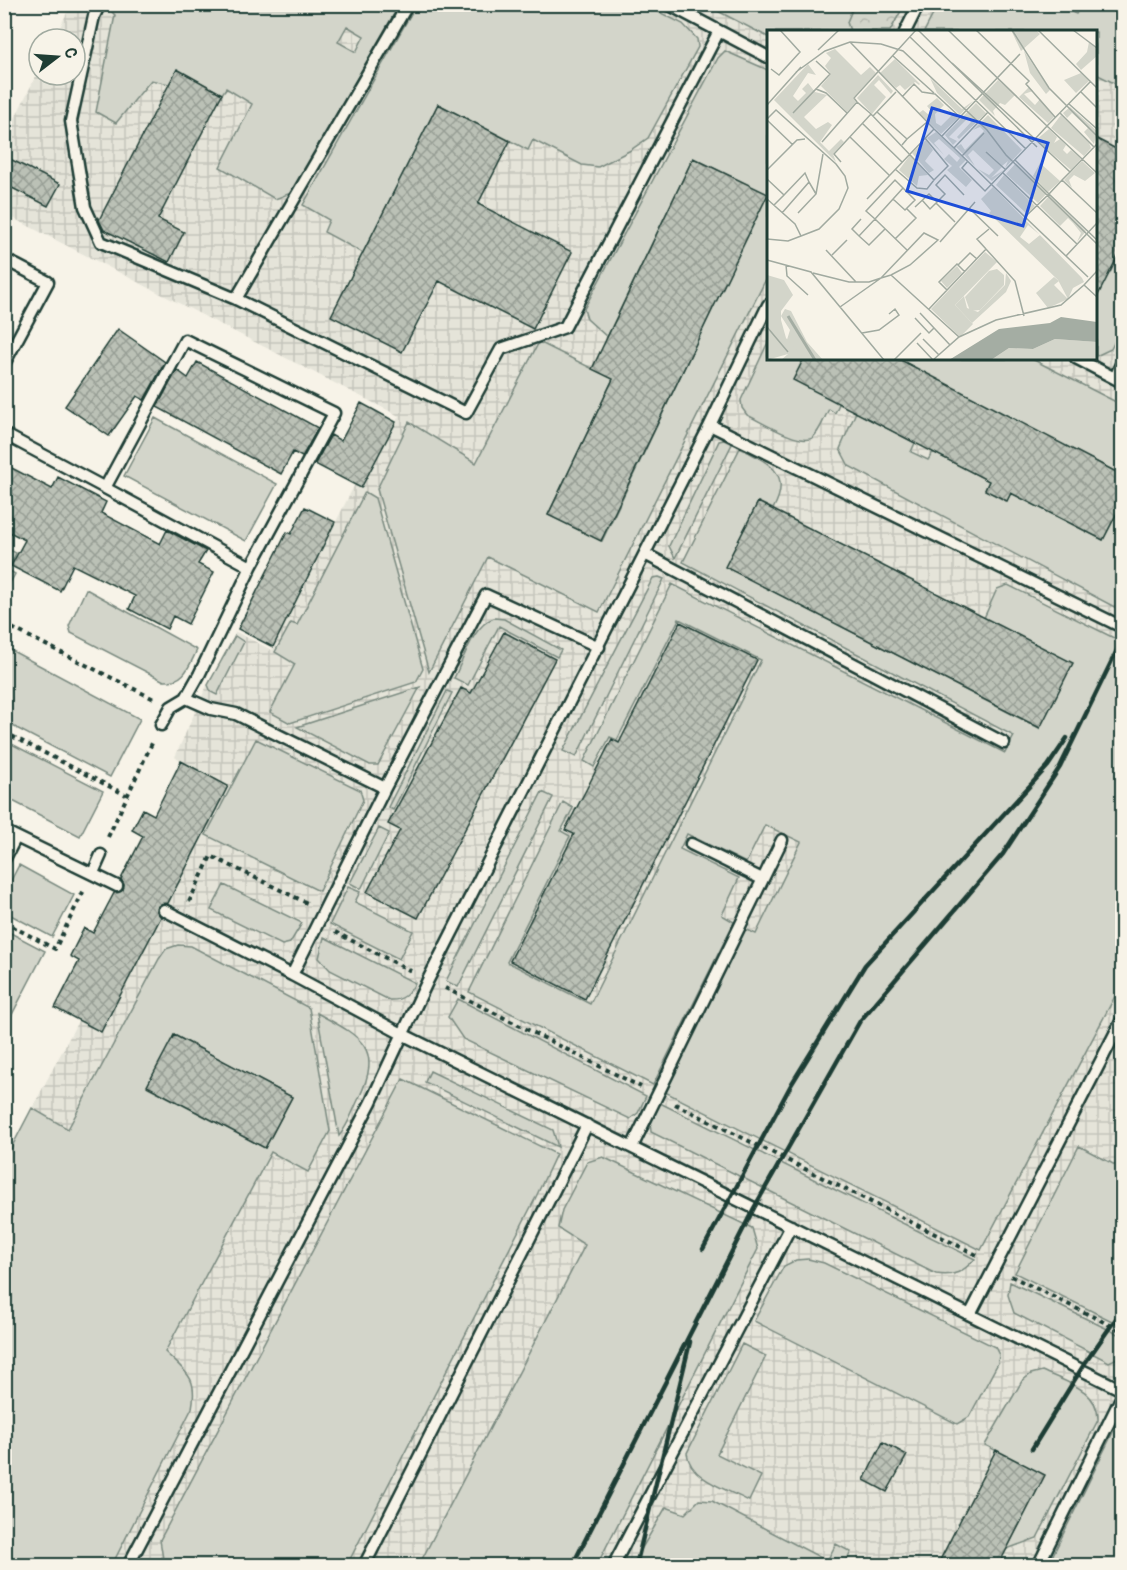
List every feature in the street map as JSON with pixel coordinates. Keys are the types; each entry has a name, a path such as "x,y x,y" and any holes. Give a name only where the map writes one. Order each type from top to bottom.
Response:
{"lane":[{"path":"100,4 94,16 71,121 85,207 101,242 236,299 466,413 501,349 565,327 718,31"},
{"path":"236,299 408,4"},
{"path":"668,4 767,56"},
{"path":"906,30 919,4"},
{"path":"4,259 48,282 4,364"},
{"path":"128,1566 404,1035 428,980 710,425 767,307"},
{"path":"105,488 185,340 334,412 251,567 186,698 171,707 161,725"},
{"path":"1080,360 1119,380 1122,362"},
{"path":"710,425 1122,627"},
{"path":"4,434 251,567"},
{"path":"645,554 1004,743"},
{"path":"292,975 385,788 486,595 598,647"},
{"path":"186,698 211,709 236,714 385,788"},
{"path":"4,831 117,886"},
{"path":"4,860 16,837"},
{"path":"632,1147 782,840"},
{"path":"691,844 762,879"},
{"path":"93,873 101,855"},
{"path":"164,910 404,1035 971,1313 1122,1390"},
{"path":"971,1313 1122,1020"},
{"path":"364,1566 587,1125"},
{"path":"613,1566 791,1226"},
{"path":"1038,1566 1122,1396"}],"path":[{"path":"4,624 171,707"},
{"path":"101,855 126,795 161,725"},
{"path":"4,732 126,795"},
{"path":"181,920 211,856 324,911"},
{"path":"4,922 55,949 93,873"},
{"path":"318,923 973,1252 994,1267 1122,1331"}],"shaded area":[{"path":"71,5 1122,5 1122,1565 5,1566 5,1160 78,1021 55,1008 79,961 70,956 84,928 93,933 111,899 181,762 175,757 207,685 236,632 272,650 355,484 362,487 399,416 5,214 5,138 30,87 87,87 87,27 60,27"}],"green space":[{"path":"854,4 904,5 891,30 850,30 847,22"},
{"path":"110,5 399,5 291,193 275,199 220,167 252,104 226,88 222,94 177,70 169,84 151,80 116,123 96,112 115,15 109,9","holes":["347,26 364,36 356,52 338,42"]},
{"path":"416,5 645,5 683,24 697,39 698,47 648,138 598,167 582,165 533,140 528,150 438,104 363,253 324,232 329,220 303,205"},
{"path":"706,5 904,5 891,30 767,30 767,36"},
{"path":"938,5 1056,5 1076,14 1081,5 1122,5 1122,87 1097,74 1097,30 925,30"},
{"path":"725,51 767,70 767,194 693,158 607,337 587,319 584,309 718,58"},
{"path":"767,194 767,277 599,612 488,557 429,672 377,489 409,422 476,463 539,342 613,379 548,515 602,541"},
{"path":"1122,248 1122,327 1111,349 1097,356 1097,264 1111,271"},
{"path":"767,344 767,360 805,360 839,404 835,413 829,409 820,429 812,438 806,440 780,432 747,415 742,408 741,400"},
{"path":"899,360 1034,360 1122,405 1122,475"},
{"path":"856,412 915,443 911,452 928,460 933,452 989,481 985,490 1006,501 1011,493 1103,540 1122,503 1122,611 849,466 840,449"},
{"path":"155,418 277,484 246,541 124,476"},
{"path":"724,440 732,444 675,558 669,546 719,441"},
{"path":"740,448 768,464 775,471 779,478 779,497 773,509 758,502 726,567 1039,728 984,618 997,589 1008,585 1122,642 1122,983 981,1250 665,1092 745,929 756,934 801,842 765,825 746,863 687,834 680,849 739,878 722,915 734,922 653,1085 469,992 563,802 573,808 561,831 570,836 507,962 590,1004 761,660 679,619 617,740 610,737 594,767 584,761 672,584 1005,753 1014,736 683,562"},
{"path":"365,492 375,498 423,669 416,682 290,723 270,712 295,664 275,652 291,623 297,625"},
{"path":"4,547 16,553 8,570 15,574 5,592"},
{"path":"653,578 664,579 576,757 563,751"},
{"path":"86,589 197,650 182,676 171,681 164,681 71,633 69,626"},
{"path":"494,618 504,619 561,650 557,657 499,626 468,685 454,678 475,635 480,628"},
{"path":"235,636 244,642 217,695 211,692 208,685"},
{"path":"5,647 140,719 110,777 5,722"},
{"path":"420,687 378,765 370,765 297,727"},
{"path":"447,691 452,693 393,810 388,807"},
{"path":"256,739 360,790 363,800 319,891 206,835"},
{"path":"4,740 103,791 80,836 5,797"},
{"path":"542,792 553,797 458,987 446,981"},
{"path":"379,828 389,833 361,889 350,883"},
{"path":"19,865 74,895 52,937 5,912 5,892"},
{"path":"224,885 302,923 290,943 282,945 211,910"},
{"path":"348,887 360,892 355,902 413,931 399,959 330,924"},
{"path":"5,930 45,951 5,1028"},
{"path":"324,937 415,983 405,996 389,1000 330,970 319,958"},
{"path":"178,945 191,946 309,1008 330,1131 308,1172 271,1152 165,1352 184,1370 192,1382 192,1408 112,1565 5,1566 5,1160 32,1108 68,1129 166,949","holes":["174,1035 292,1097 265,1148 148,1087"]},
{"path":"458,999 646,1096 638,1113 630,1119 463,1039 448,1017"},
{"path":"317,1013 355,1036 368,1054 369,1066 366,1080 348,1123 339,1136"},
{"path":"430,1071 553,1130 558,1147 425,1082"},
{"path":"403,1079 556,1154 535,1199 347,1565 164,1565 160,1540"},
{"path":"660,1103 975,1259 958,1272 948,1275 936,1274 651,1132 650,1122"},
{"path":"1079,1146 1121,1168 1117,1175 1122,1178 1122,1326 1015,1273"},
{"path":"603,1157 752,1228 758,1249 597,1565 419,1565 585,1245 558,1228 562,1210 587,1162"},
{"path":"808,1259 824,1263 995,1347 999,1355 998,1363 969,1417 957,1424 754,1321 784,1266 796,1260"},
{"path":"1010,1282 1122,1336 1122,1356 1109,1362 1014,1313 1008,1295"},
{"path":"742,1344 766,1356 717,1454 761,1476 749,1501 702,1477 690,1462 687,1453"},
{"path":"1042,1371 1070,1383 1087,1394 1097,1409 1098,1420 1037,1538 1007,1549 1044,1475 985,1445 1022,1381 1031,1374"},
{"path":"1122,1414 1122,1565 1048,1565"},
{"path":"699,1500 712,1501 827,1561 836,1544 851,1552 844,1565 632,1565 666,1507 685,1514"}],"building":[{"path":"177,69 222,94 158,219 184,232 169,262 104,230 99,220"},
{"path":"438,104 510,141 478,204 572,252 533,329 439,281 402,352 331,316"},
{"path":"1097,139 1122,152 1122,248 1097,297"},
{"path":"4,156 60,184 48,206 4,184"},
{"path":"693,158 767,194 601,541 548,515 613,379 592,369"},
{"path":"118,329 165,362 144,400 137,396 109,436 65,406"},
{"path":"803,360 901,360 1122,475 1122,503 1103,540 1011,493 1007,501 985,490 989,481 793,380"},
{"path":"197,362 318,428 302,457 293,452 281,474 157,407 177,370 188,378"},
{"path":"361,403 396,422 361,488 315,464 331,435 341,441"},
{"path":"4,464 52,489 58,477 106,502 101,513 160,544 167,530 206,551 198,564 214,572 188,624 173,616 167,629 129,609 135,596 73,565 60,591 11,566 25,540 4,529"},
{"path":"758,502 1073,663 1040,728 725,567"},
{"path":"305,507 335,522 273,647 238,629 287,532 291,534"},
{"path":"680,622 757,660 585,999 510,961 574,834 565,830 612,739 619,743"},
{"path":"504,632 555,659 418,918 367,892 400,830 388,824 461,688 471,693"},
{"path":"181,761 228,786 168,903 158,906 157,911 161,917 101,1032 55,1008 79,961 70,956 84,928 93,933 114,893 123,890 124,885 121,879 143,836 132,830 143,809 154,815"},
{"path":"174,1035 292,1097 265,1148 147,1086"},
{"path":"883,1442 907,1455 887,1492 864,1480"},
{"path":"996,1450 1045,1475 998,1566 937,1566"}],"railway":[{"path":"572,1566 754,1208 860,1021 1003,854 1060,767 1122,640"},
{"path":"703,1249 791,1085 865,965 1048,766 1067,738"},
{"path":"1032,1449 1085,1363 1122,1310"},
{"path":"636,1566 690,1342"}]}
